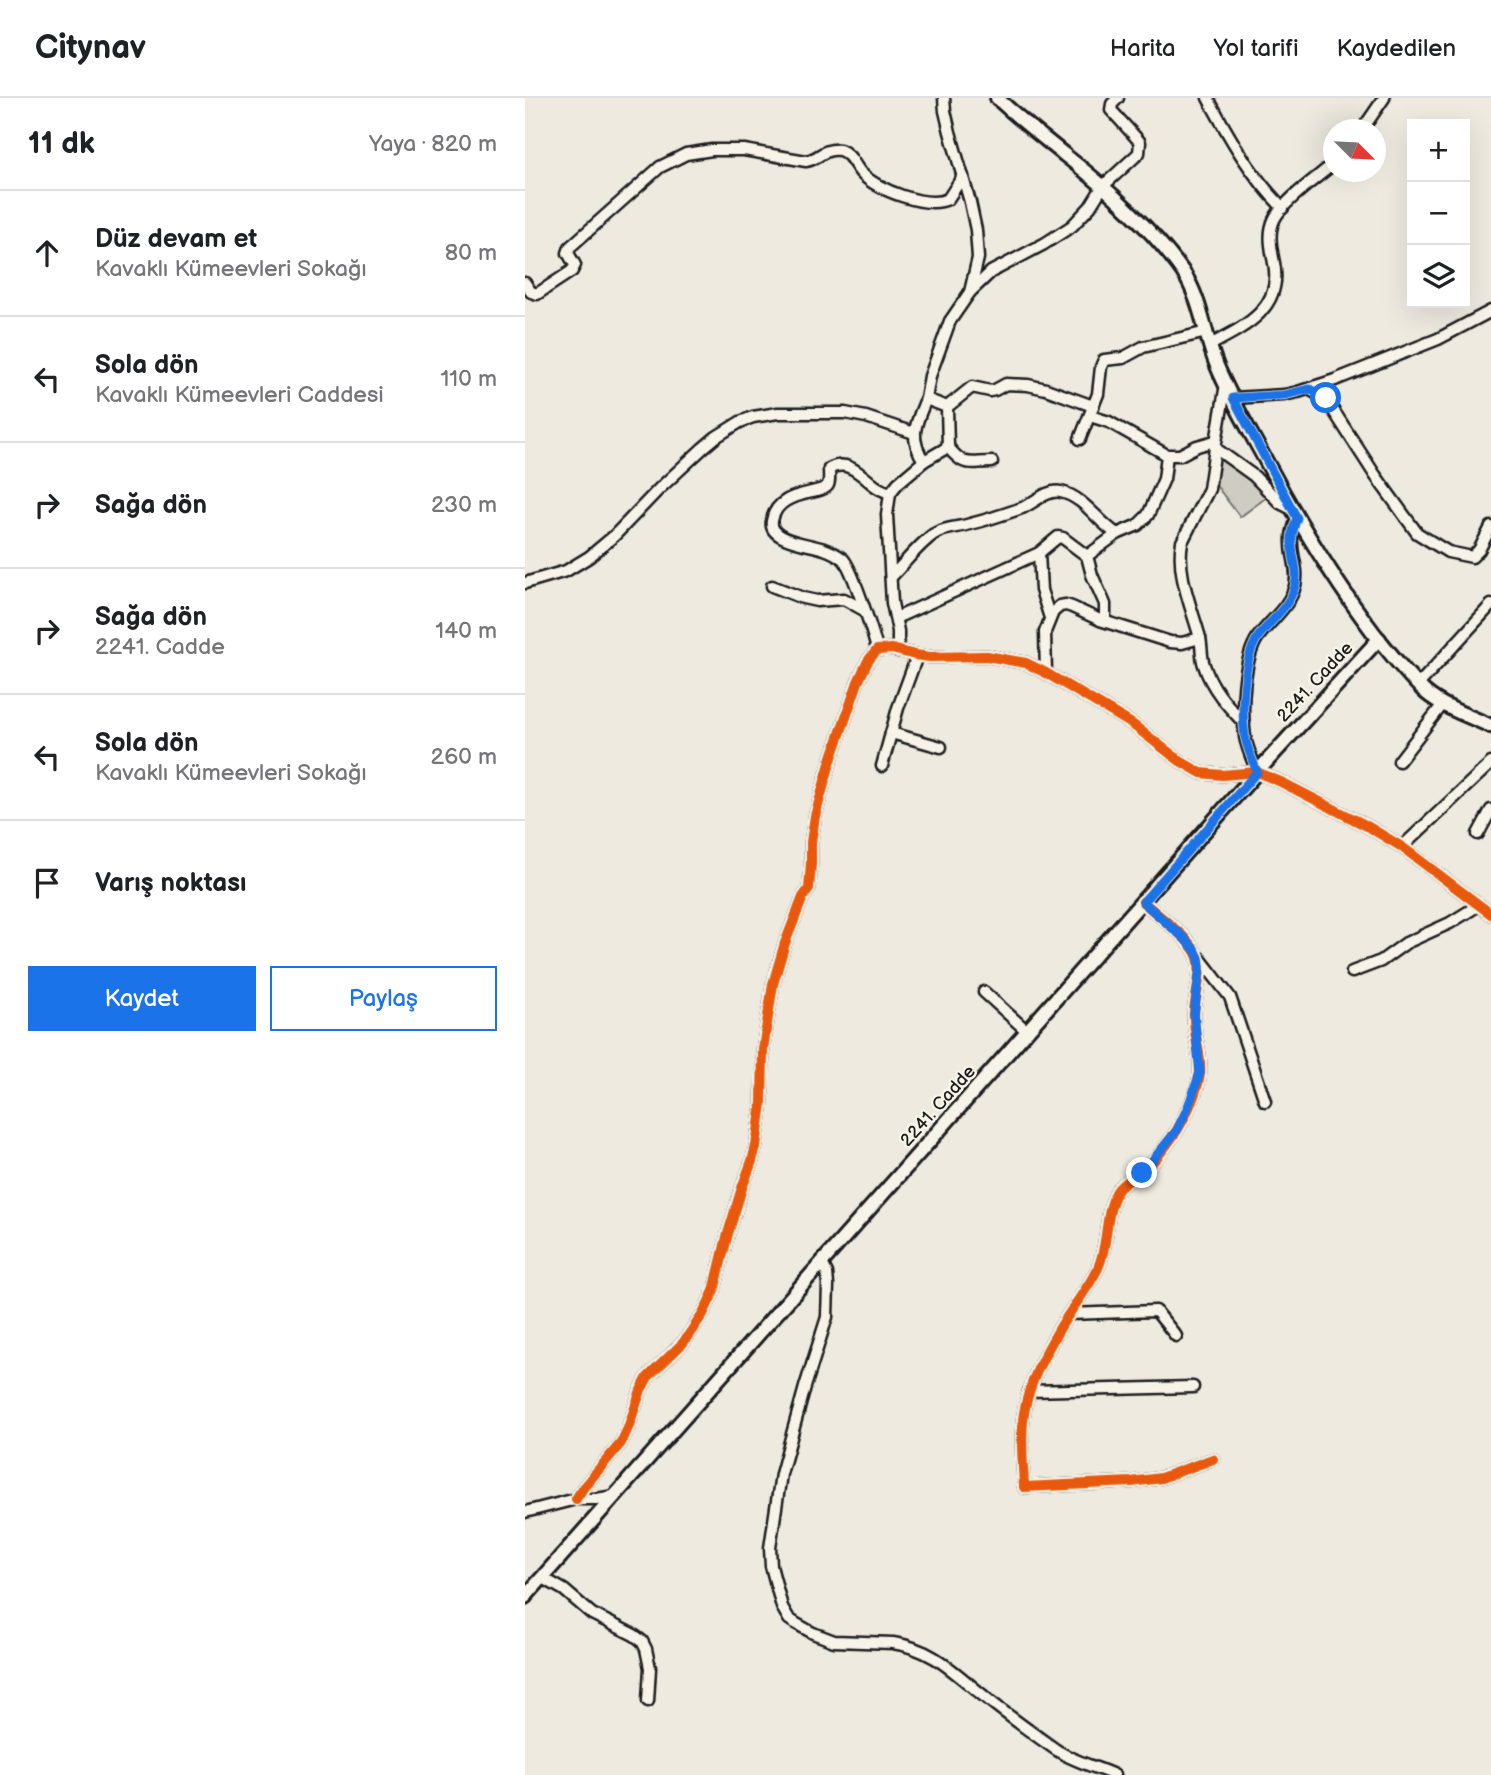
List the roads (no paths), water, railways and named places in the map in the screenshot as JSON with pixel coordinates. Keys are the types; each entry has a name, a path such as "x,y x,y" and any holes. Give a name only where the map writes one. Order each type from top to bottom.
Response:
{"street":[{"path":"944,98 950,132 976,230 978,258 969,292"},
{"path":"997,98 1103,186 1184,273 1200,306 1208,339 1226,384 1294,513 1329,569 1379,639 1418,685 1443,704 1491,726"},
{"path":"924,461 918,452 914,433 917,421 926,399 929,376 950,321 969,292 991,272 1072,226 1090,207 1103,186 1139,153 1140,142 1111,110 1112,104 1118,98"},
{"path":"1208,98 1257,178 1283,208"},
{"path":"1370,119 1384,98"},
{"path":"525,284 531,292 537,293 572,271 575,265 568,253 570,247 660,167 686,154 712,150 744,150 806,161 815,159 822,152 840,150 850,156 860,172 874,184 891,192 934,202 948,199 963,176"},
{"path":"1080,439 1092,411 1104,360 1123,358 1143,346 1208,339 1248,324 1266,307 1276,278 1270,242 1276,216 1323,173"},
{"path":"1233,398 1284,395 1310,389 1408,352 1491,312"},
{"path":"1480,318 1491,326"},
{"path":"947,407 972,387 990,391 1006,384 1046,389 1092,411 1167,455 1180,455 1197,446 1215,444 1294,513"},
{"path":"1226,384 1209,489 1187,532 1181,550 1181,571 1200,638 1203,664 1227,705 1244,723"},
{"path":"1310,389 1326,398 1375,475 1417,533 1448,552 1472,557 1479,550 1491,527"},
{"path":"926,399 947,407"},
{"path":"947,407 948,447 962,462 992,462"},
{"path":"525,583 566,570 589,557 716,436 740,422 778,413 845,413 914,433"},
{"path":"898,651 896,618 892,603 887,515 890,493 924,461 948,447"},
{"path":"1087,556 1117,534 1138,525 1147,515 1164,479 1167,455"},
{"path":"877,650 849,568 843,559 828,550 776,533 772,518 781,505 792,498 827,486 829,469 839,465 856,470 873,485 890,493"},
{"path":"892,576 936,533 1022,508 1054,491 1065,493 1079,502 1117,534"},
{"path":"1257,772 1245,737 1246,673 1251,649 1291,596 1295,586 1297,570 1292,546 1294,513"},
{"path":"896,618 1039,553 1055,538 1060,537 1087,556 1105,604 1105,621"},
{"path":"1039,553 1041,590 1050,618"},
{"path":"772,586 817,601 843,599 864,610"},
{"path":"1046,673 1045,632 1053,612 1060,606 1066,605 1170,642 1200,638"},
{"path":"1418,685 1491,605"},
{"name":"2241. Cadde","path":"525,1597 1257,772 1379,639"},
{"path":"576,1499 621,1443 648,1377 684,1343 714,1291 727,1237 756,1146 762,1103 763,1049 773,985 785,943 803,897 809,889 815,816 858,682 868,661 877,650 886,649 917,656 987,656 1026,663 1132,724 1180,761 1202,774 1257,772 1367,826 1402,847 1491,914"},
{"path":"882,766 917,656"},
{"path":"1399,761 1443,704"},
{"path":"891,733 941,747"},
{"path":"1402,847 1491,763"},
{"path":"1478,834 1491,810"},
{"path":"1143,902 1184,938 1230,997 1265,1101"},
{"path":"1352,972 1381,961 1406,943 1450,923 1479,905"},
{"path":"1197,954 1200,968 1194,1014 1200,1064 1199,1079 1182,1122 1170,1140 1142,1173 1119,1188 1112,1205 1098,1268 1039,1366 1029,1391 1023,1424 1024,1487 1161,1478 1213,1460"},
{"path":"984,992 1028,1032"},
{"path":"822,1263 827,1273 827,1317 781,1474 771,1548 774,1580 786,1614 804,1629 834,1641 894,1643 930,1654 1061,1753 1114,1775"},
{"path":"1069,1314 1156,1311 1175,1336"},
{"path":"1029,1391 1193,1387"},
{"path":"525,1512 576,1499 614,1496"},
{"path":"543,1578 601,1619 642,1641 650,1668 648,1701"}]}
